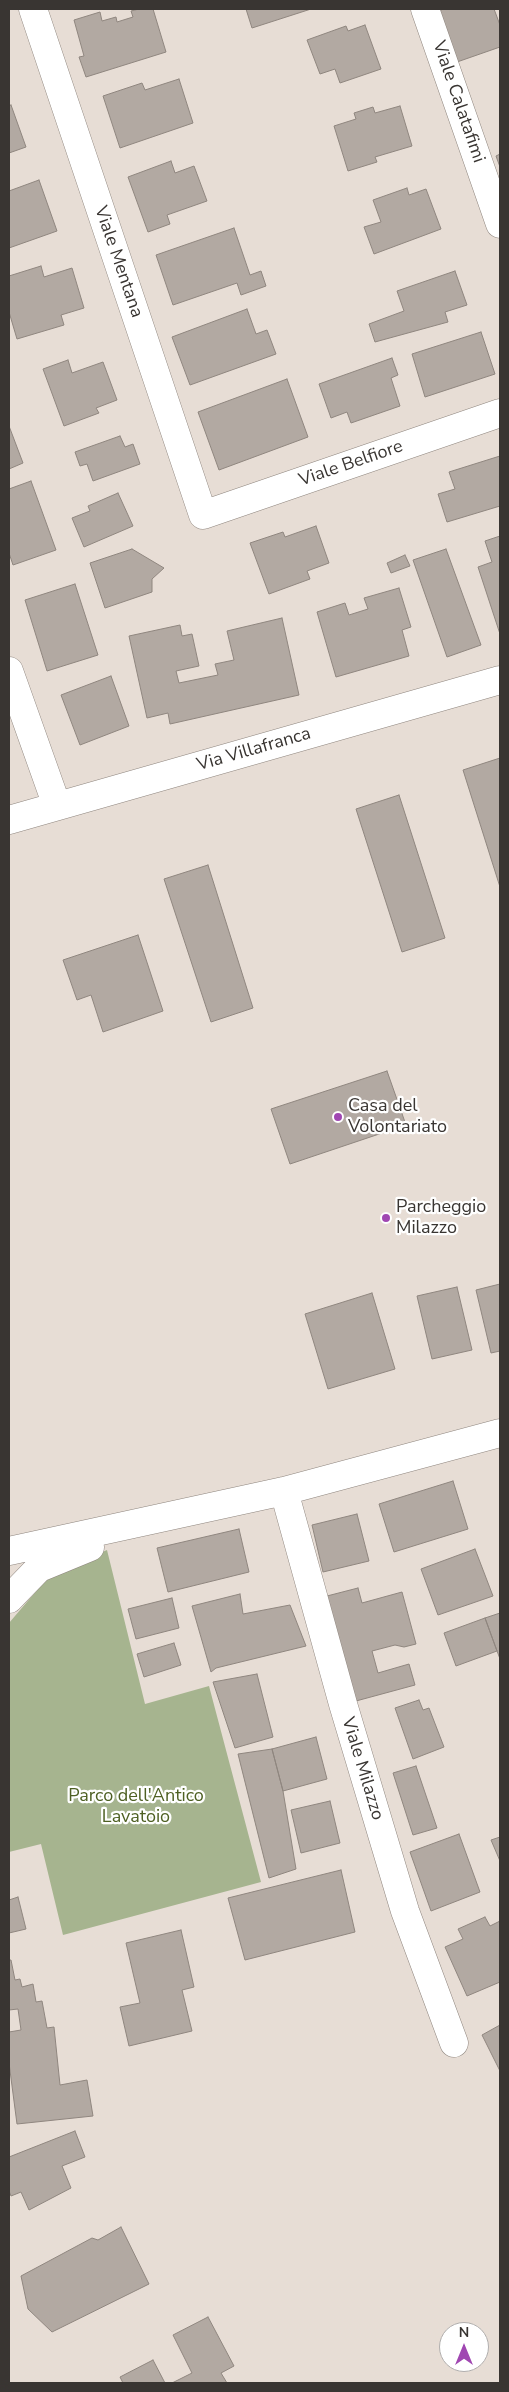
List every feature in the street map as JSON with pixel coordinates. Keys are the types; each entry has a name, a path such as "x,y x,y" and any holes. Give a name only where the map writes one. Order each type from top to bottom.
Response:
{"street":[{"name":"Viale Mentana","path":"33,9 203,515"},
{"name":"Viale Calatafimi","path":"425,9 500,224"},
{"name":"Viale Belfiore","path":"203,515 500,413"},
{"path":"9,671 57,806"},
{"name":"Via Villafranca","path":"9,820 500,680"},
{"path":"9,1551 154,1521 284,1491 500,1433"},
{"name":"Viale Milazzo","path":"284,1491 343,1704 404,1910 454,2043"},
{"path":"9,1599 39,1568 154,1521"}],"green space":[{"name":"Parco dell'Antico Lavatoio","path":"107,1550 145,1704 209,1686 261,1882 63,1935 41,1844 9,1852 9,1623 44,1582 59,1570"}],"building":[{"path":"153,9 166,52 86,77 79,57 84,56 74,20 100,12 102,21 116,17 117,22 133,17 131,11"},
{"path":"246,9 311,9 252,28"},
{"path":"444,9 494,9 500,25 500,47 457,62 438,11"},
{"path":"365,25 381,69 340,83 335,69 320,74 307,40 346,26 348,31"},
{"path":"179,79 193,123 120,148 103,96 142,83 145,90"},
{"path":"11,105 26,147 9,153 9,106"},
{"path":"400,106 412,146 375,157 377,162 348,171 334,126 356,119 354,113 373,107 375,113"},
{"path":"500,154 500,167 496,156"},
{"path":"171,161 175,173 194,166 207,201 167,215 170,224 148,232 128,177"},
{"path":"39,180 57,231 9,248 9,191"},
{"path":"407,188 409,195 426,189 441,229 374,254 364,227 381,222 373,200"},
{"path":"234,228 250,275 261,271 266,286 241,295 237,283 173,305 156,255"},
{"path":"41,266 44,277 72,268 84,308 61,315 64,325 17,339 9,312 9,276"},
{"path":"455,271 467,305 445,312 448,322 375,342 369,324 404,311 397,291"},
{"path":"247,309 256,334 267,330 276,354 190,385 172,337"},
{"path":"481,332 495,374 425,397 412,354"},
{"path":"392,358 398,375 391,378 400,406 351,423 347,412 331,418 319,384"},
{"path":"68,360 72,373 103,362 117,400 96,408 99,413 64,426 43,369"},
{"path":"287,379 308,437 219,470 198,412"},
{"path":"9,426 23,463 9,469"},
{"path":"120,436 125,447 133,444 140,464 93,481 87,464 80,466 75,452"},
{"path":"500,456 500,506 447,522 438,494 455,489 449,472"},
{"path":"31,481 56,550 13,565 9,553 9,489"},
{"path":"118,493 133,526 84,547 72,518 90,511 88,506"},
{"path":"316,526 329,563 307,571 310,579 269,594 250,543 283,532 285,537"},
{"path":"500,536 500,634 478,567 492,562 485,541"},
{"path":"132,549 164,568 152,579 152,592 105,608 90,563"},
{"path":"446,549 481,645 447,657 413,560"},
{"path":"405,555 410,566 391,573 387,563"},
{"path":"75,584 98,655 47,671 25,600"},
{"path":"399,588 411,627 402,630 409,656 336,677 317,612 345,603 349,615 368,609 364,598"},
{"path":"282,618 299,695 170,724 168,713 147,718 129,636 180,625 182,636 192,634 199,666 176,671 179,683 218,675 215,664 234,660 227,631"},
{"path":"111,676 129,726 80,745 61,695"},
{"path":"500,758 500,887 463,770"},
{"path":"399,795 445,938 402,952 356,809"},
{"path":"208,865 253,1008 211,1022 164,879"},
{"path":"138,935 163,1011 103,1032 91,995 77,1000 63,960"},
{"name":"Casa del Volontariato","path":"387,1071 406,1125 290,1164 271,1109"},
{"path":"500,1284 500,1351 491,1353 476,1290"},
{"path":"457,1287 472,1350 432,1359 417,1296"},
{"path":"372,1293 395,1369 328,1389 305,1314"},
{"path":"453,1481 468,1529 394,1552 379,1504"},
{"path":"357,1514 369,1561 323,1572 312,1525"},
{"path":"239,1529 249,1572 168,1592 157,1548"},
{"path":"475,1549 493,1596 438,1615 421,1569"},
{"path":"358,1588 362,1603 402,1592 416,1644 404,1647 395,1645 372,1651 378,1673 409,1664 415,1685 356,1701 327,1596"},
{"path":"240,1594 243,1614 290,1605 306,1646 216,1668 211,1672 192,1606"},
{"path":"172,1598 179,1628 136,1639 128,1609"},
{"path":"500,1613 500,1659 485,1618"},
{"path":"485,1618 497,1651 456,1666 444,1633"},
{"path":"174,1643 181,1665 144,1677 137,1654"},
{"path":"257,1674 273,1737 235,1748 213,1682"},
{"path":"419,1700 423,1710 429,1708 444,1747 413,1759 395,1708"},
{"path":"316,1737 327,1779 283,1791 272,1749"},
{"path":"272,1749 283,1791 296,1869 269,1878 238,1754"},
{"path":"416,1766 437,1828 413,1835 393,1773"},
{"path":"330,1801 340,1843 301,1853 291,1810"},
{"path":"459,1834 480,1892 431,1911 410,1852"},
{"path":"500,1837 500,1861 491,1840"},
{"path":"341,1870 355,1932 245,1960 228,1898"},
{"path":"18,1897 26,1929 9,1933 9,1900"},
{"path":"485,1917 490,1926 500,1921 500,1982 467,1996 445,1947 463,1939 458,1929"},
{"path":"181,1930 194,1987 182,1990 192,2031 129,2046 120,2007 140,2003 126,1943"},
{"path":"9,1960 11,1960 15,1980 20,1979 22,1987 33,1984 36,2002 42,2001 47,2028 54,2027 60,2085 87,2080 93,2116 17,2124 9,2063 9,2032 21,2030 18,2009 9,2010"},
{"path":"500,2025 500,2071 482,2035"},
{"path":"75,2131 85,2157 62,2166 71,2188 29,2210 21,2192 11,2196 9,2191 9,2157"},
{"path":"121,2227 149,2284 52,2332 28,2309 21,2276 92,2238 98,2240"},
{"path":"208,2317 234,2366 221,2373 227,2383 172,2383 192,2373 173,2335"},
{"path":"153,2360 165,2383 123,2383 120,2377"}],"place":[{"name":"Casa del Volontariato","path":"338,1117"},
{"name":"Parcheggio Milazzo","path":"386,1218"}]}
